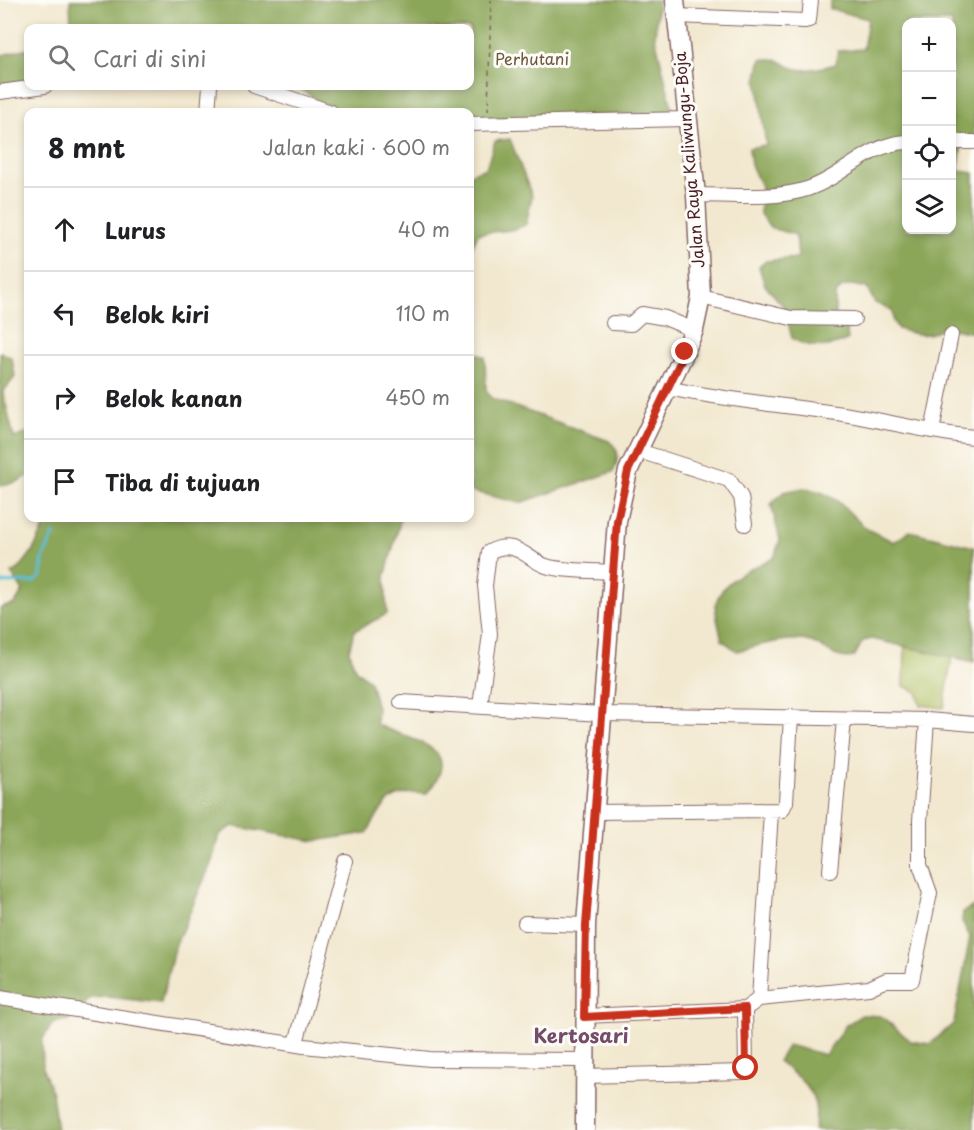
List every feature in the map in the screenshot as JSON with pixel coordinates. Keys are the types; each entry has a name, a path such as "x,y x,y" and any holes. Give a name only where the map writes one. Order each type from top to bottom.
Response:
{"main road":[{"name":"Jalan Raya Kaliwungu-Boja","path":"585,1130 586,925 612,572 623,489 636,450 694,330 701,297 696,195 686,119 676,8"}],"street":[{"path":"676,8 806,21 809,20 811,0"},
{"path":"0,92 24,89"},
{"path":"208,108 210,90"},
{"path":"265,90 316,108"},
{"path":"474,124 686,119"},
{"path":"956,142 974,142"},
{"path":"696,195 779,194 807,189 873,152 902,143"},
{"path":"701,297 791,318 854,319"},
{"path":"613,322 627,325 642,314 665,318 694,330"},
{"path":"932,431 951,335"},
{"path":"667,388 719,398 840,414 932,431 974,436"},
{"path":"636,450 729,480 741,497 745,524"},
{"path":"480,706 490,634 485,586 489,552 510,548 526,552 545,566 612,572"},
{"path":"401,702 602,714 927,720 974,724"},
{"path":"594,812 771,812 782,810 785,805 791,717"},
{"path":"830,871 844,720"},
{"path":"584,1017 745,1008 759,999 869,988 886,980 913,979 930,898 930,888 920,865 920,821 927,720"},
{"path":"759,999 771,812"},
{"path":"296,1043 345,861"},
{"path":"525,923 586,925"},
{"path":"0,998 296,1043 430,1059 584,1068 743,1072 746,1068 745,1008"}],"path":[{"path":"488,123 491,0"}],"green space":[{"name":"Perhutani","path":"70,0 658,0 655,37 673,112 474,122 474,108 329,108 302,90 474,90 474,24 71,24"},
{"path":"830,0 974,0 974,137 963,139 958,171 974,173 974,333 942,327 926,334 915,334 898,329 893,321 892,310 875,303 867,288 852,285 842,287 835,295 835,314 846,326 848,339 835,345 812,346 792,338 784,307 765,285 759,267 766,261 798,258 796,235 771,228 760,214 761,186 751,165 749,148 766,145 757,77 761,59 776,60 793,68 809,70 836,64 838,51 863,49 868,19 830,9"},
{"path":"24,49 24,81 0,86 2,55"},
{"path":"510,139 532,196 526,224 509,230 478,234 474,242 474,172 486,168 495,141"},
{"path":"0,352 12,358 15,377 3,392 14,438 24,434 24,478 0,486"},
{"path":"474,353 485,357 486,390 491,398 609,441 616,448 617,463 613,472 520,503 474,492"},
{"path":"803,488 832,497 865,527 894,542 910,531 974,547 974,662 872,639 863,641 854,657 847,658 836,656 811,642 802,640 774,642 737,651 722,640 716,612 716,603 720,594 725,586 740,574 774,558 780,540 771,504 784,492"},
{"path":"47,522 400,522 385,577 387,614 354,631 349,651 355,669 370,682 377,708 376,724 430,747 438,755 441,765 438,778 426,794 404,794 389,801 367,833 314,841 233,826 219,835 212,861 174,949 161,1003 108,997 91,998 70,1019 53,1023 42,1040 43,1069 52,1093 57,1130 0,1130 0,608 15,604 23,591 11,573 19,569 32,552"},
{"path":"905,646 952,656 944,708 921,705 917,692 904,686"},
{"path":"974,906 974,1130 814,1130 816,1117 813,1097 803,1082 778,1061 788,1045 825,1055 846,1025 862,1015 881,1016 911,1041 930,1044 954,1023 970,937 962,921 963,912"}],"waterway":[{"path":"0,583 34,582 41,576 43,558 54,534"}],"district":[{"name":"Kertosari","path":"581,1036"}],"route":[{"path":"685,352 636,450 623,489 617,521 586,925 584,1017 745,1008 746,1068"}]}
